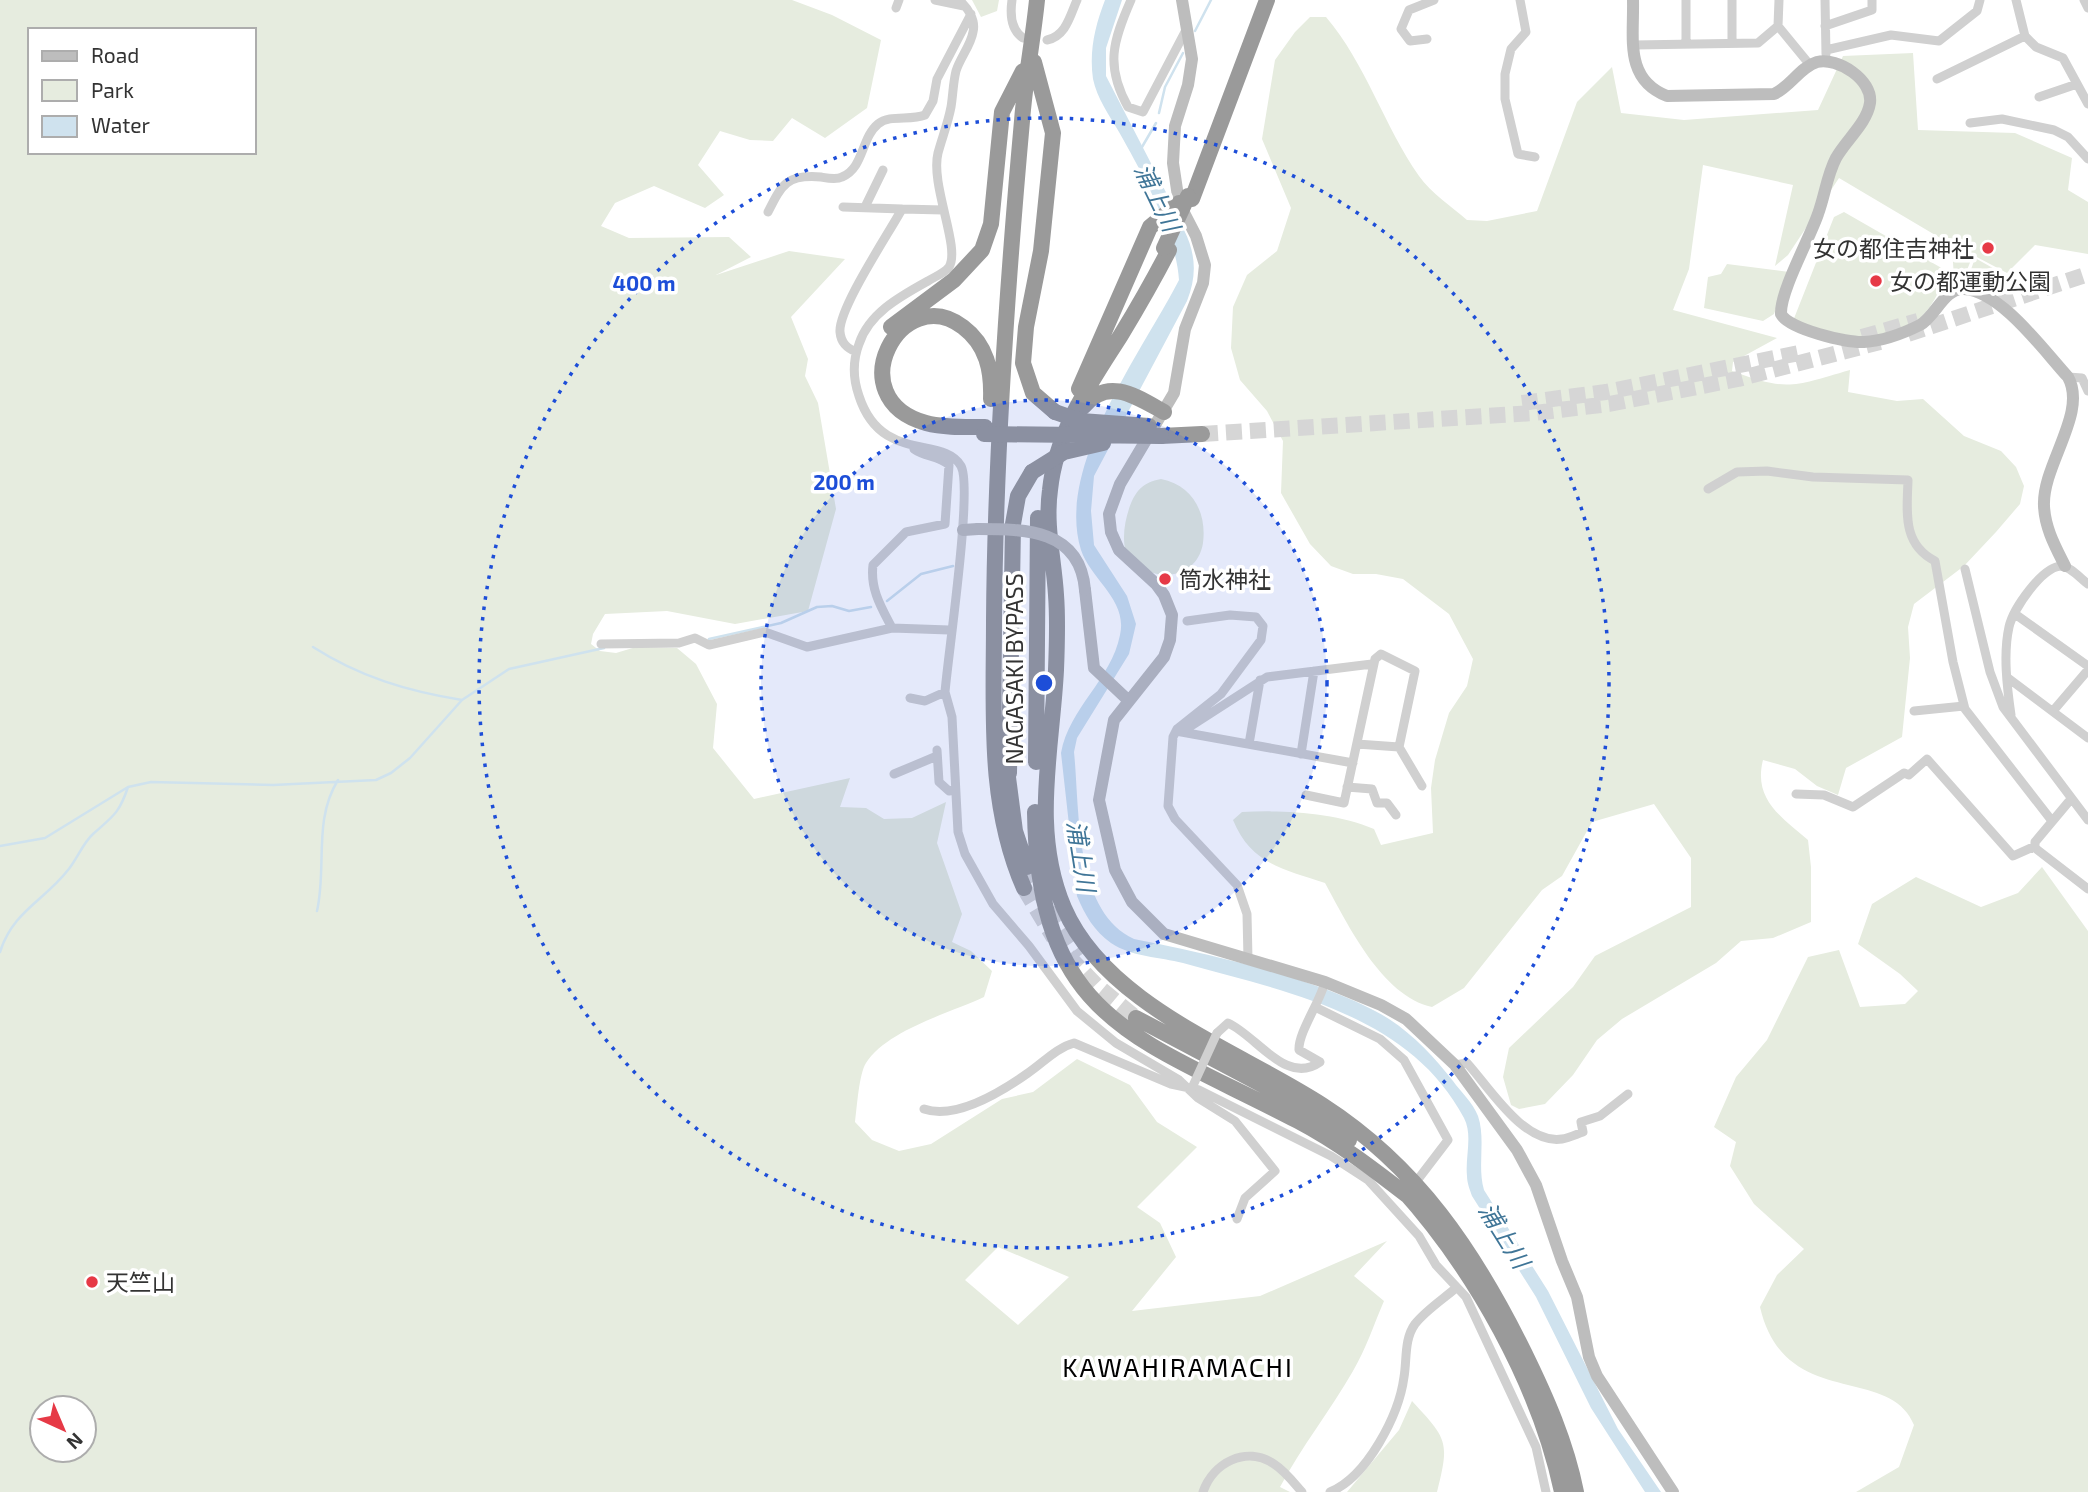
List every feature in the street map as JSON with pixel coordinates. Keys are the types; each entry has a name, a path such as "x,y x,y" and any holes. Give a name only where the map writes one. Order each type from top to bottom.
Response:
{"highway":[{"name":"NAGASAKI BYPASS","path":"1024,888 1004,833 994,751 997,488 1008,292 1037,0"},
{"name":"NAGASAKI BYPASS","path":"1260,0 1167,249 1069,422 1052,472 1048,510 1056,593 1056,660 1045,811 1050,859 1063,906 1083,943 1126,988 1294,1088 1353,1127 1418,1186 1464,1242 1499,1302 1543,1391 1560,1433 1576,1492"},
{"name":"NAGASAKI BYPASS","path":"1184,201 1267,0"},
{"name":"NAGASAKI BYPASS","path":"1027,867 1015,831 1008,788 1001,679 1004,424 1031,62"},
{"path":"1031,62 1053,133 1041,251 1026,327 1023,363 1033,393 1055,412 1081,421 1163,425 1202,432"},
{"path":"1031,62 1002,113 991,224 982,250 954,280 889,328 878,343 873,361 878,396 899,421 940,433 1163,425"},
{"path":"1078,391 1146,236 1156,220 1184,201"},
{"name":"NAGASAKI BYPASS","path":"1167,249 1078,391 1052,441 1039,497 1035,593 1035,839 1040,889 1052,934 1067,966 1084,991 1129,1033 1333,1141 1408,1193"},
{"path":"985,430 927,424 908,415 891,400 882,377 883,359 891,341 907,325 919,319 942,318 959,324 981,348 991,380 984,729 991,792 1004,833"},
{"path":"1052,472 1082,408 1096,394 1110,390 1125,391 1143,400 1163,425"},
{"path":"1008,788 1013,524 1018,496 1032,472 1049,459 1073,449 1163,425"},
{"name":"NAGASAKI BYPASS","path":"1081,954 1106,980 1147,1013 1294,1088"},
{"name":"NAGASAKI BYPASS","path":"1136,1018 1309,1111 1363,1150 1408,1193 1452,1250 1510,1352 1547,1438 1562,1492"}],"street":[{"path":"935,0 965,7"},
{"path":"1012,0 1011,17 1015,30 1023,38"},
{"path":"1047,40 1055,38 1064,29 1077,0"},
{"path":"1130,0 1113,46 1118,90 1129,107 1143,112 1187,29"},
{"path":"1182,0 1192,59 1188,85 1175,126 1173,163 1205,265 1203,283 1185,329 1174,393 1163,425 1120,484 1109,514 1111,532 1119,550 1156,584 1172,615 1170,640 1164,657 1124,697 1114,720 1099,800 1115,870 1132,902 1164,934 1325,985 1406,1019 1455,1065 1528,1167 1577,1297 1588,1357 1597,1376 1673,1492"},
{"path":"1427,39 1410,41 1401,30 1409,10 1434,0"},
{"path":"1520,0 1526,32 1508,57 1504,99 1518,154 1535,157"},
{"path":"1633,0 1635,66 1643,80 1654,91 1667,96 1774,94 1789,85 1810,65 1826,56 1891,35 1939,41 1977,10 1980,0"},
{"path":"1686,0 1686,44"},
{"path":"1732,0 1732,43"},
{"path":"1779,0 1778,26 1810,65"},
{"path":"1825,0 1826,56"},
{"path":"1825,26 1872,10 1872,0"},
{"path":"2017,0 2025,36 2036,47 2059,54 2088,104"},
{"path":"2084,0 2088,8"},
{"path":"892,628 873,586 873,565 906,532 945,524 949,466 943,460 924,457 885,434 864,410 856,387 856,352 863,334 887,307 950,266 952,247 936,162 951,107 955,74 974,31 965,7"},
{"path":"768,212 781,185 808,176 836,179 849,173 870,133 884,120 925,115 933,100 937,79 965,7"},
{"path":"1634,45 1758,43 1778,26"},
{"path":"1937,79 2025,36"},
{"path":"1826,56 1861,79 1868,89 1870,103 1830,171 1819,212 1781,307 1783,319 1798,328 1852,342 1866,342 1922,324 1951,292 1963,289 1983,293 2004,309 2068,377 2075,389 2075,402 2052,468 2044,503 2052,541 2065,566 2088,584"},
{"path":"2039,97 2077,84"},
{"path":"1970,123 2002,119 2054,130 2068,137 2088,159"},
{"path":"865,207 883,170"},
{"path":"844,207 943,210"},
{"path":"856,352 843,344 840,333 844,311 902,209"},
{"path":"2068,377 2082,378 2088,391"},
{"path":"909,446 945,452 959,464 963,472 963,530 949,630 945,692 952,717 954,815 965,854 993,904 1029,946 1077,1011 1116,1042 1235,1121 1275,1171 1245,1198 1237,1219"},
{"path":"1708,489 1737,472 1767,471 1813,477 1908,480 1907,522 1910,536 1916,547 1935,561 1964,706 1983,735 2052,821"},
{"path":"963,530 1029,530 1069,550 1078,564 1085,590 1091,654 1097,673 1124,697"},
{"path":"2011,716 2008,678 2009,624 2040,576 2065,566"},
{"path":"1965,569 1990,672 2003,706 2088,820"},
{"path":"1187,621 1244,614 1256,617 1263,626 1261,640 1221,694 1177,730 1168,806 1175,819 1237,885 1247,914 1248,959"},
{"path":"2015,614 2088,668 2053,711"},
{"path":"601,644 679,643 695,638 709,645 765,632 807,647 892,628 949,630"},
{"path":"1306,795 1344,803 1372,664 1381,654 1415,671 1399,747 1422,786"},
{"path":"1177,730 1191,726 1260,680 1372,664"},
{"path":"1301,754 1314,671"},
{"path":"2008,678 2088,738"},
{"path":"1249,744 1260,680"},
{"path":"910,698 925,701 945,692"},
{"path":"1914,711 1964,706"},
{"path":"1177,730 1353,763"},
{"path":"1357,744 1399,747"},
{"path":"894,774 937,753 939,782 949,791 954,790"},
{"path":"1796,794 1824,795 1853,807 1905,773 1909,775 1927,759 2014,856 2035,846 2071,799"},
{"path":"1347,787 1372,789 1377,803 1387,803 1396,815"},
{"path":"2035,846 2088,889"},
{"path":"1191,1090 1217,1033 1228,1023 1282,1064 1301,1070 1311,1069 1320,1062 1303,1055 1298,1042 1317,1008 1325,985"},
{"path":"1317,1008 1380,1038 1404,1060 1448,1140 1419,1178"},
{"path":"924,1109 936,1113 952,1113 969,1107 1026,1075 1065,1046 1074,1044 1191,1090 1199,1090 1331,1156 1368,1180 1419,1236 1456,1288 1466,1297 1536,1447 1546,1492"},
{"path":"1455,1065 1467,1063 1512,1119 1551,1139 1562,1139 1583,1132 1581,1122 1600,1115 1628,1094"},
{"path":"1393,1209 1408,1193"},
{"path":"1330,1492 1352,1479 1390,1425 1404,1377 1407,1340 1415,1325 1456,1288"},
{"path":"1203,1492 1207,1479 1226,1462 1240,1456 1265,1459 1277,1466 1302,1492"}],"green space":[{"path":"0,0 792,0 832,15 881,40 867,108 825,138 792,118 773,141 750,140 720,131 698,165 724,195 705,208 654,186 615,203 601,226 629,238 729,237 751,257 716,275 789,251 845,259 791,317 808,359 805,376 818,403 836,509 808,611 735,624 667,611 605,614 593,634 591,644 600,651 616,653 636,647 677,648 696,664 717,704 713,748 754,799 850,778 840,807 866,808 884,819 912,818 946,802 937,843 962,914 952,942 971,951 992,971 984,997 904,1032 876,1051 866,1063 860,1083 855,1122 872,1140 899,1151 931,1144 1002,1099 1033,1092 1077,1059 1130,1085 1157,1122 1197,1147 1137,1207 1160,1223 1176,1257 1132,1311 1260,1296 1387,1241 1354,1276 1384,1301 1366,1345 1353,1371 1280,1487 1290,1492 0,1492","holes":["998,1247 1069,1277 1018,1325 965,1280"]},
{"path":"972,0 999,0 997,11 981,17"},
{"path":"1310,17 1326,17 1340,35 1419,176 1467,220 1487,221 1537,211 1577,102 1612,67 1621,113 1684,120 1818,110 1843,56 1913,53 1918,130 2015,133 2072,158 2068,190 2088,202 2088,254 2035,245 2007,273 1973,255 1963,280 1954,279 1952,245 1839,178 1788,255 1775,266 1793,185 1703,165 1689,269 1673,310 1777,338 1733,362 1732,371 1766,382 1791,384 1850,370 1848,392 1897,401 1923,399 1964,436 2001,451 2016,467 2024,486 2020,504 1996,532 1964,566 1914,604 1908,627 1910,658 1902,737 1846,768 1838,795 1817,786 1795,769 1763,760 1762,786 1766,796 1779,815 1808,840 1811,922 1773,938 1741,941 1716,963 1622,1019 1597,1040 1573,1075 1545,1104 1519,1109 1511,1105 1503,1077 1509,1048 1573,987 1595,956 1691,907 1691,858 1654,804 1592,822 1562,876 1542,890 1464,988 1432,1007 1397,989 1382,974 1356,938 1325,883 1282,869 1259,856 1240,835 1233,820 1242,812 1274,811 1326,816 1374,829 1381,845 1433,833 1431,788 1435,760 1449,713 1467,686 1473,659 1449,614 1403,579 1376,574 1353,574 1331,566 1310,544 1281,493 1283,441 1267,411 1240,380 1231,348 1233,307 1247,275 1277,251 1291,208 1262,139 1275,60 1295,32"},
{"name":"女の都運動公園","path":"1844,212 1945,270 1932,303 1923,315 1911,324 1881,336 1845,337 1793,321 1834,217"},
{"path":"1975,258 2007,276 1997,292 1967,281"},
{"path":"1727,264 1789,272 1774,314 1763,321 1704,308 1708,277 1721,274"},
{"path":"1161,479 1172,482 1189,494 1200,511 1204,532 1199,556 1183,571 1172,574 1149,572 1138,566 1129,557 1124,543 1127,514 1134,497 1146,484"},
{"path":"2042,867 2088,931 2088,1492 1856,1492 1899,1467 1914,1425 1901,1407 1883,1395 1813,1374 1791,1361 1773,1339 1760,1307 1777,1275 1804,1249 1754,1204 1730,1166 1736,1142 1714,1127 1736,1077 1767,1040 1808,957 1839,950 1860,1007 1905,1004 1918,991 1900,974 1858,944 1872,904 1916,877 1981,907 2018,893"},
{"path":"1412,1401 1439,1433 1442,1442 1444,1462 1437,1492 1347,1492 1399,1430"}],"water":[{"name":"浦上川","path":"1105,0 1122,0 1106,48 1106,76 1188,239 1194,274 1187,301 1094,476 1091,511 1094,545 1127,596 1136,624 1129,654 1077,738 1074,752 1080,830 1090,883 1100,906 1114,925 1134,939 1230,960 1333,992 1389,1019 1432,1056 1470,1102 1478,1116 1484,1190 1548,1291 1618,1429 1661,1492 1645,1492 1591,1408 1536,1297 1472,1196 1467,1179 1467,1125 1440,1083 1411,1054 1378,1031 1342,1012 1263,985 1119,948 1095,928 1077,896 1061,753 1072,722 1115,651 1121,623 1114,601 1092,571 1081,550 1076,518 1080,483 1106,411 1179,280 1177,262 1165,223 1138,166 1104,106 1093,79 1092,49"}],"waterway":[{"path":"1195,31 1211,0"},
{"path":"1159,113 1165,87 1183,53"},
{"path":"1142,147 1156,123"},
{"path":"887,601 921,574 953,566"},
{"path":"709,639 781,623 817,607 832,606 849,611 871,607"},
{"path":"313,647 366,675 422,692 462,700"},
{"path":"0,846 45,838 128,787 151,782 273,785 376,780 391,773 410,758 462,700 509,669 604,648"},
{"path":"317,911 323,827 330,795 338,780"},
{"path":"0,952 21,916 59,881 89,838 115,814 128,787"}],"tunnel":[{"path":"1908,334 2088,274"},
{"path":"1862,337 1918,321"},
{"path":"1202,434 1534,413 1609,404 1738,379 1880,342"},
{"path":"1522,403 1606,392 1799,353"},
{"path":"1027,867 1049,909 1081,955"},
{"path":"1024,888 1054,938"},
{"path":"1068,956 1096,985 1136,1018"}],"place":[{"name":"女の都住吉神社","path":"1988,248"},
{"name":"女の都運動公園","path":"1876,281"},
{"name":"筒水神社","path":"1165,579"},
{"name":"天竺山","path":"92,1282"}],"district":[{"name":"KAWAHIRAMACHI","path":"1178,1366"}]}
